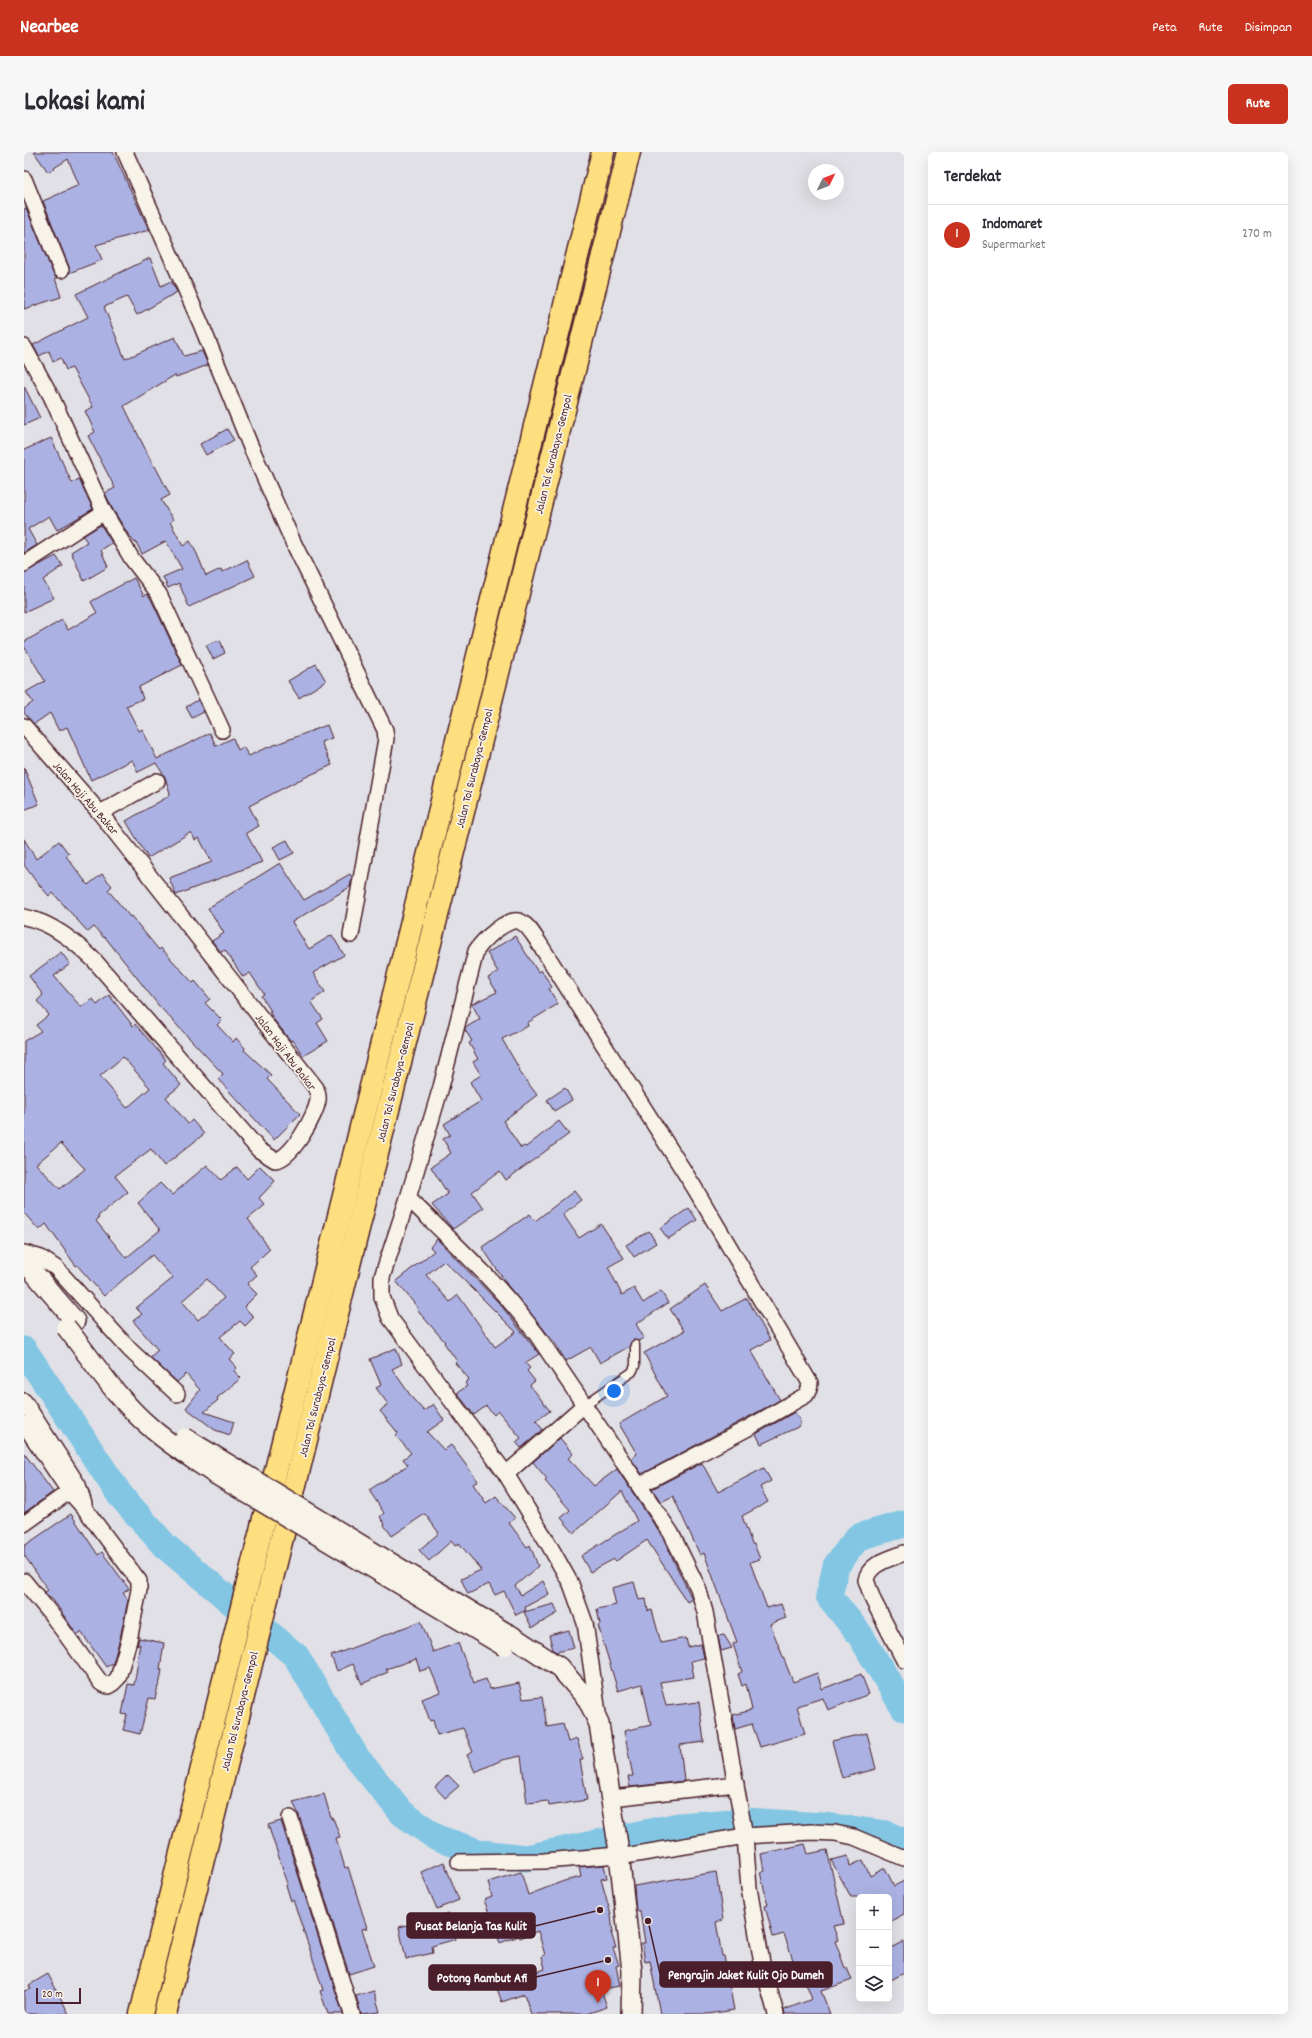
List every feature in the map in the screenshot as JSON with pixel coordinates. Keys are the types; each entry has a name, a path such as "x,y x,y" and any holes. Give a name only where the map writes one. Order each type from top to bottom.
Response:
{"highway":[{"name":"Jalan Tol Surabaya–Gempol","path":"141,2014 603,152"},
{"name":"Jalan Tol Surabaya–Gempol","path":"165,2014 352,1253 629,152"}],"street":[{"path":"125,152 201,324 293,542 385,730 386,739 351,935"},
{"path":"24,179 61,270"},
{"path":"24,347 51,396 104,512 132,559 158,594 222,730"},
{"path":"24,564 104,512"},
{"name":"Jalan Haji Abu Bakar","path":"24,726 100,813 316,1088 319,1096 317,1106 300,1138 286,1156 281,1160 274,1160 258,1150 94,960 79,945 45,924 24,917"},
{"path":"100,813 158,781"},
{"path":"631,2014 632,1971 619,1852 599,1724 588,1638 578,1604 571,1584 506,1474 390,1318 384,1304 382,1277 408,1198 457,1028 466,982 476,951 483,940 511,921 521,921 527,926 539,944 694,1187 810,1383 809,1392 806,1395 785,1408 640,1485"},
{"path":"408,1198 474,1261 522,1314 580,1409 640,1485 671,1533 703,1600 744,1833 749,1888 762,1963 776,2014"},
{"path":"177,1394 130,1350 56,1268 41,1258 25,1261 71,1324 137,1397 184,1438 506,1640 559,1667 588,1700 599,1724"},
{"path":"24,1401 85,1509 137,1579 139,1585 129,1640 118,1678 113,1683 108,1686 101,1683 51,1614 24,1582"},
{"path":"506,1474 580,1409"},
{"path":"24,1424 74,1488"},
{"path":"24,1524 74,1488"},
{"path":"904,1553 878,1564 870,1571 866,1580 873,1600 904,1660"},
{"path":"612,1800 736,1788"},
{"path":"290,1818 352,2014"},
{"path":"460,1862 544,1861 619,1852 744,1833 811,1832 835,1833 865,1840 904,1858"}],"lane":[{"path":"580,1409 632,1372 635,1366 635,1345"}],"building":[{"path":"34,152 113,152 149,230 96,245 102,260 69,273 69,267 43,201 79,185 68,159 48,172"},
{"path":"26,208 53,273 57,278 55,278 61,297 24,309 24,209"},
{"path":"150,258 161,286 171,281 177,292 137,315 127,297 104,307 125,359 175,337 184,356 202,351 208,365 176,377 175,375 124,406 154,467 155,466 170,495 161,500 173,520 170,522 183,546 190,541 206,576 221,569 222,572 247,560 255,576 189,607 179,583 168,588 163,577 182,569 166,541 142,554 136,542 135,543 128,534 112,508 105,493 115,488 88,436 95,432 85,411 93,407 72,368 66,370 61,358 53,362 49,351 39,356 33,345 88,317 76,294"},
{"path":"24,386 40,418 24,425"},
{"path":"227,429 234,440 206,455 200,444"},
{"path":"51,438 72,483 79,479 93,509 57,530 49,516 28,529 37,545 24,553 24,450"},
{"path":"101,525 112,543 101,550 108,567 84,581 71,552 87,542 83,536"},
{"path":"56,556 63,566 43,580 54,598 24,612 24,573"},
{"path":"134,578 144,596 147,594 151,599 182,665 139,687 143,699 126,706 139,731 142,729 157,759 210,733 216,746 233,738 238,750 243,747 249,756 327,725 332,738 321,742 332,765 249,806 259,826 246,833 262,862 176,895 169,878 212,862 199,838 195,840 191,832 148,858 126,821 169,796 170,793 165,777 156,763 138,772 132,760 91,780 67,727 59,731 50,713 34,724 24,713 24,709 33,702 26,692 45,681 24,646 24,642 62,620 68,630 97,613 91,602 92,601"},
{"path":"220,640 225,653 213,659 206,645"},
{"path":"316,664 326,681 299,698 288,681"},
{"path":"198,700 204,712 192,718 186,707"},
{"path":"24,768 39,804 24,810"},
{"path":"24,839 36,859 59,841 69,854 66,856 88,885 102,874 112,886 108,890 130,917 131,916 159,950 161,948 193,983 195,981 210,999 205,1003 222,1020 217,1025 233,1042 236,1038 245,1048 244,1050 271,1075 267,1079 300,1114 274,1140 218,1079 223,1074 159,1006 105,937 104,938 94,927 88,932 53,893 49,896 35,880 24,865"},
{"path":"287,840 294,853 280,860 273,847"},
{"path":"280,863 304,900 350,874 352,877 350,887 292,922 309,949 332,935 344,955 313,973 325,992 313,1000 312,1003 323,1019 317,1023 328,1041 303,1056 293,1040 291,1041 274,1020 269,1011 271,1011 261,996 264,994 250,973 243,977 225,950 221,952 212,941 224,933 208,908"},
{"path":"515,936 538,972 541,970 552,987 549,989 558,1004 527,1023 528,1026 502,1039 520,1070 519,1071 537,1095 503,1121 521,1148 524,1146 526,1147 559,1121 569,1134 506,1180 500,1171 472,1192 483,1208 453,1229 432,1205 448,1194 431,1167 451,1153 443,1139 450,1135 444,1124 481,1101 470,1082 481,1075 473,1062 478,1059 469,1043 472,1041 465,1028 480,1019 472,1004 497,992 488,978 498,972 487,953"},
{"path":"61,952 70,964 54,976 81,1007 93,999 97,1005 109,995 133,1026 135,1024 166,1060 163,1063 181,1085 166,1097 188,1124 192,1120 204,1134 164,1166 151,1149 115,1176 128,1192 98,1216 99,1218 96,1221 126,1258 160,1230 138,1203 160,1183 172,1195 207,1165 221,1180 237,1167 247,1179 260,1166 275,1181 259,1198 265,1205 248,1219 270,1249 250,1267 257,1275 247,1284 257,1294 244,1307 254,1317 245,1326 240,1321 220,1337 235,1354 229,1359 237,1368 234,1371 241,1378 217,1398 218,1400 204,1412 234,1422 230,1435 215,1430 186,1408 200,1390 186,1374 177,1382 150,1357 158,1350 133,1321 142,1314 136,1308 173,1278 152,1255 104,1296 77,1265 76,1266 46,1224 39,1230 24,1213 24,1041 41,1031 36,1025 49,1015 37,1001 43,995 29,976","holes":["123,1057 150,1088 127,1108 100,1076","61,1143 85,1169 60,1189 36,1164","207,1279 224,1298 198,1320 182,1301"]},
{"path":"565,1088 572,1100 554,1111 547,1100"},
{"path":"574,1191 581,1200 563,1214 579,1238 601,1224 624,1258 608,1267 622,1295 634,1288 643,1303 661,1291 668,1303 636,1324 644,1338 638,1341 633,1340 630,1346 600,1363 591,1347 566,1361 554,1342 508,1286 482,1247 530,1214 535,1221"},
{"path":"689,1208 697,1220 668,1239 660,1228"},
{"path":"649,1231 656,1243 634,1257 626,1245"},
{"path":"437,1239 500,1304 539,1354 525,1363 530,1368 527,1371 535,1381 530,1385 550,1411 536,1421 543,1430 521,1448 516,1442 521,1438 498,1411 494,1415 486,1406 474,1415 457,1393 467,1386 465,1383 469,1379 455,1363 457,1361 444,1343 445,1342 417,1310 418,1308 396,1281 434,1251 430,1247","holes":["444,1261 516,1332 495,1347 458,1295 450,1302 426,1275"]},
{"path":"705,1285 722,1311 747,1298 770,1340 751,1350 780,1400 642,1474 631,1459 637,1454 619,1424 667,1396 644,1353 684,1331 670,1309"},
{"path":"396,1348 402,1364 392,1369 413,1399 424,1411 433,1404 444,1420 427,1432 444,1450 451,1445 478,1481 473,1484 486,1503 496,1496 515,1518 509,1523 527,1547 530,1545 538,1566 515,1586 521,1595 543,1581 549,1594 525,1607 526,1610 516,1615 504,1591 495,1595 489,1584 468,1594 461,1579 481,1570 459,1543 455,1546 451,1541 429,1561 419,1550 439,1533 425,1514 392,1536 380,1517 384,1513 369,1490 408,1465 403,1459 411,1453 396,1436 398,1433 380,1411 388,1404 376,1388 381,1385 370,1359"},
{"path":"795,1412 800,1421 800,1426 761,1444 756,1434"},
{"path":"560,1438 573,1454 568,1458 594,1486 617,1469 663,1538 692,1599 687,1602 647,1540 616,1561 614,1559 590,1572 581,1556 637,1521 622,1491 574,1533 561,1518 570,1510 545,1481 547,1479 533,1462"},
{"path":"24,1453 53,1492 24,1513"},
{"path":"702,1463 718,1492 764,1468 771,1481 760,1487 768,1502 742,1516 752,1544 754,1544 760,1559 750,1562 767,1608 781,1604 786,1618 770,1624 793,1682 817,1673 822,1689 861,1674 869,1694 828,1710 823,1698 797,1706 805,1734 760,1747 752,1724 735,1729 733,1715 752,1710 746,1684 742,1686 738,1674 742,1672 733,1644 737,1642 704,1553 700,1555 673,1496 661,1502 652,1489"},
{"path":"71,1514 98,1555 102,1552 129,1589 123,1593 128,1600 113,1663 106,1667 81,1632 77,1635 54,1601 46,1594 45,1592 48,1590 24,1555 24,1546"},
{"path":"634,1582 639,1600 646,1599 648,1611 652,1610 661,1643 686,1638 688,1647 701,1644 704,1658 691,1661 694,1677 660,1682 666,1706 699,1702 704,1742 680,1745 684,1781 630,1787 628,1776 633,1776 624,1731 651,1725 642,1684 618,1691 598,1625 600,1624 597,1609 616,1605 612,1588"},
{"path":"554,1604 558,1613 532,1628 524,1612"},
{"path":"421,1621 433,1652 458,1643 474,1683 486,1679 490,1689 519,1683 523,1699 542,1697 547,1727 563,1724 568,1742 577,1739 583,1760 580,1760 587,1800 549,1806 548,1801 527,1803 521,1756 502,1760 475,1772 467,1755 473,1752 463,1728 437,1735 433,1720 430,1721 422,1699 440,1692 430,1668 420,1671 416,1659 386,1669 388,1672 362,1684 353,1664 337,1671 331,1656"},
{"path":"569,1630 574,1648 556,1652 553,1650 549,1635"},
{"path":"724,1635 732,1648 721,1651 718,1636"},
{"path":"139,1638 164,1643 159,1686 155,1699 149,1698 140,1734 123,1730 127,1715 122,1714 128,1684 134,1685 140,1644 137,1646"},
{"path":"867,1733 876,1769 842,1778 832,1741"},
{"path":"448,1775 459,1786 445,1798 435,1787"},
{"path":"324,1794 331,1818 333,1818 340,1837 336,1838 345,1868 348,1867 367,1928 362,1929 374,1966 349,1974 299,1815 293,1802"},
{"path":"281,1821 343,2014 328,2014 320,1991 323,1990 309,1947 293,1900 291,1901 286,1885 288,1884 268,1825"},
{"path":"805,1844 808,1854 827,1850 844,1924 833,1926 838,1940 835,1941 845,1968 847,1968 852,1980 821,1991 830,2014 785,2014 784,2010 812,1999 802,1974 789,1980 783,1964 793,1960 784,1934 773,1937 765,1906 768,1905 760,1872 764,1871 761,1854"},
{"path":"848,1856 850,1866 863,1860 870,1876 885,1868 894,1886 904,1881 904,1914 892,1920 892,1894 856,1894 856,1897 851,1897 831,1860"},
{"path":"444,1862 459,1900 437,1909 421,1872"},
{"path":"604,1865 607,1878 601,1879 611,1915 613,1933 611,1933 616,1948 613,1948 619,1965 616,1966 620,1986 601,1989 607,2007 586,2014 531,2014 524,1994 502,2002 496,1986 545,1969 542,1956 545,1955 538,1931 520,1938 519,1936 500,1943 484,1900 492,1897 488,1882 521,1872 528,1895 564,1881 581,1877 579,1867"},
{"path":"716,1872 723,1920 716,1922 734,2010 708,2014 660,2014 650,1961 645,1962 642,1943 645,1943 640,1911 636,1911 634,1886"},
{"path":"448,1913 456,1939 432,1946 433,1953 406,1959 399,1927 429,1920"},
{"path":"904,1941 904,1973 892,1979 892,1966 892,1947"},
{"path":"48,1974 69,2014 24,2014 24,1991 31,1989 29,1985"},
{"path":"374,1991 380,2012 361,2014 356,1996"}],"waterway":[{"path":"24,1350 120,1495 165,1546 296,1656 356,1757 402,1813 437,1838 481,1853 526,1858 679,1826 746,1821 823,1826 886,1834 904,1841"},
{"path":"904,1524 858,1537 836,1566 829,1596 860,1635 904,1708"}],"place":[{"name":"Pusat Belanja Tas Kulit","path":"600,1910"},
{"name":"Pengrajin Jaket Kulit Ojo Dumeh","path":"648,1921"},
{"name":"Potong Rambut Afi","path":"608,1960"},
{"name":"Indomaret","path":"598,2003"}]}
